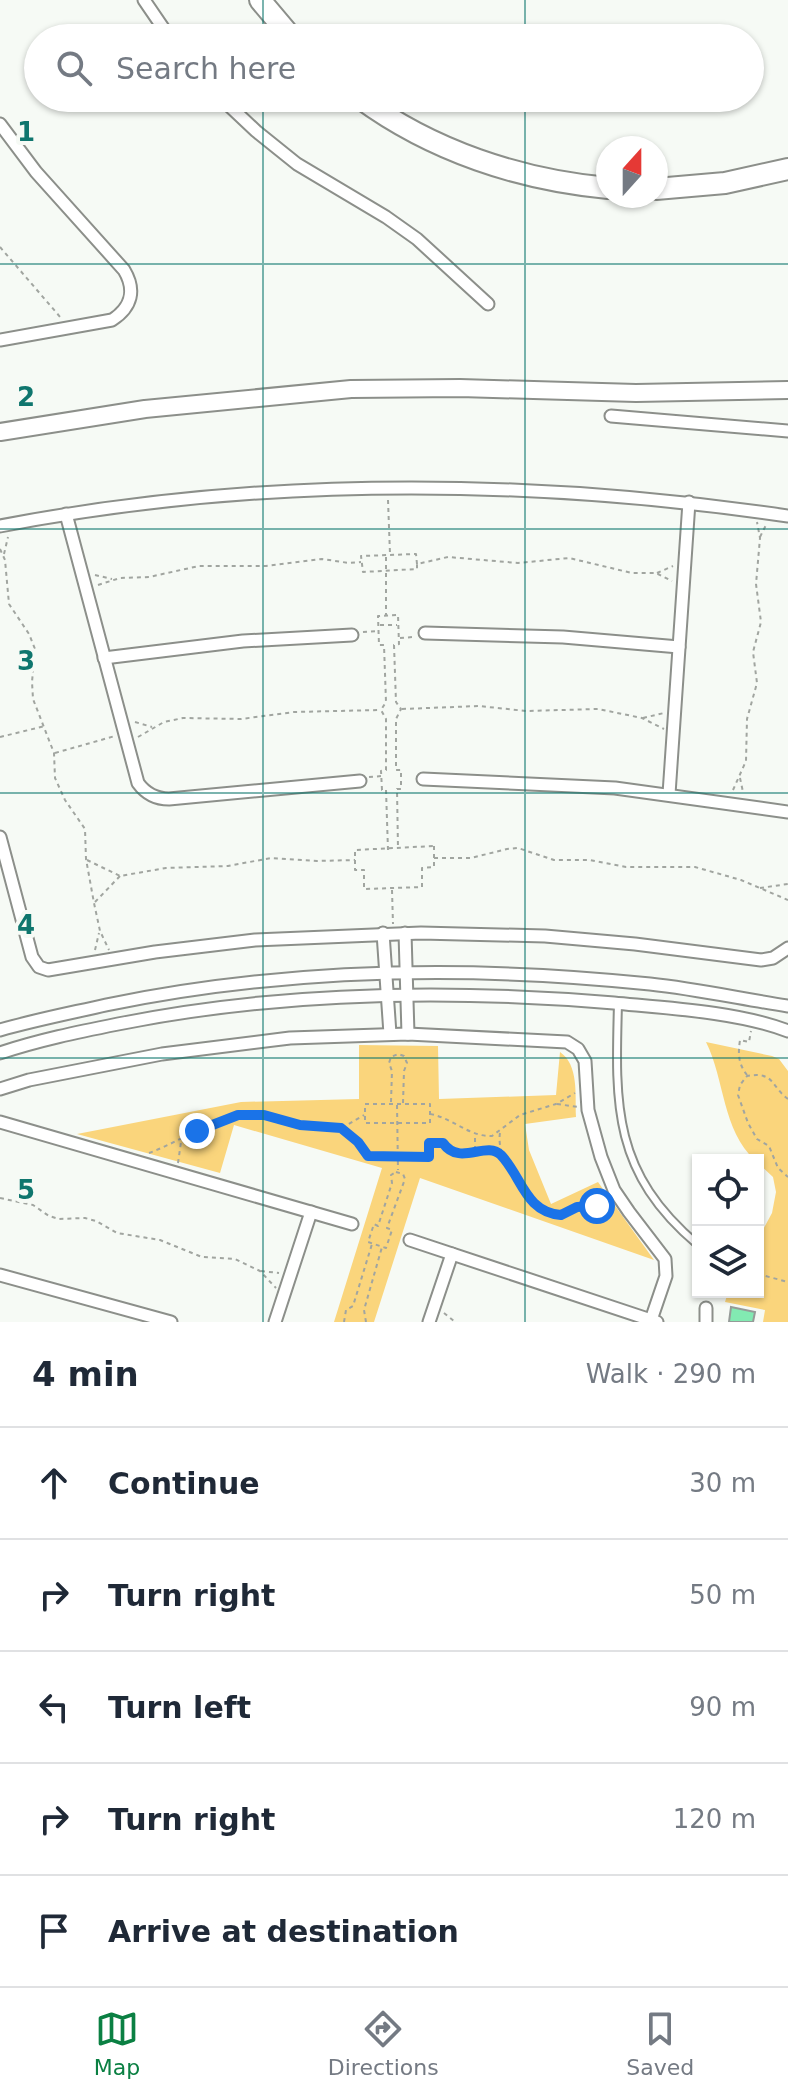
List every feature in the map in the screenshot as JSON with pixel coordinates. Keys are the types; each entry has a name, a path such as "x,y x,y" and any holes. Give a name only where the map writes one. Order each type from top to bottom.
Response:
{"highway":[{"path":"260,0 280,24"},
{"path":"276,0 286,24"},
{"path":"383,112 410,129 489,164 547,179 596,186"},
{"path":"668,188 725,183 788,169"}],"main road":[{"path":"0,432 161,407 351,389 785,394"}],"street":[{"path":"144,0 160,24"},
{"path":"236,112 297,164 417,239 488,304"},
{"path":"0,124 36,172 124,270 132,292 129,304 112,320 0,340"},
{"path":"611,416 788,431"},
{"path":"6,525 66,514 228,495 388,487 568,491 689,502 788,516"},
{"path":"669,794 689,502"},
{"path":"66,514 138,783 147,793 164,799 360,781"},
{"path":"425,633 548,636 679,647"},
{"path":"104,658 243,641 352,635"},
{"path":"423,779 573,784 669,794 788,812"},
{"path":"0,837 34,961 48,970 255,940 394,933 545,936 761,960 773,958 788,948"},
{"path":"394,933 406,973 408,1034"},
{"path":"390,1034 386,973 394,933"},
{"path":"0,1030 174,991 283,979 386,973 500,973 608,980 696,990 788,1006"},
{"path":"0,1053 45,1039 174,1013 276,1001 387,994 500,995 618,1004 753,1022 788,1031"},
{"path":"0,1089 29,1080 204,1047 290,1038 408,1034 567,1042 578,1049 585,1061 588,1110 601,1157 621,1201 660,1249 667,1264 666,1276 654,1321 410,1240"},
{"path":"0,1122 352,1224"},
{"path":"275,1322 311,1212"},
{"path":"429,1322 452,1254"},
{"path":"0,1275 171,1322"},
{"path":"706,1308 706,1322"}],"lane":[{"path":"618,1004 616,1077 618,1111 626,1143 656,1203 692,1240"}],"path":[{"path":"0,247 70,328"},
{"path":"386,616 388,487"},
{"path":"733,790 748,752 747,719 757,683 753,652 761,622 756,584 760,538 755,511"},
{"path":"760,538 772,513"},
{"path":"6,525 4,555 9,604 35,649 32,690 54,753 55,778 65,800 85,829 86,859 100,931 113,959"},
{"path":"0,549 4,555"},
{"path":"416,554 417,569 363,572 361,556 388,555 416,554"},
{"path":"417,564 448,557 518,563 569,558 624,572 656,573 685,561"},
{"path":"81,572 113,579 149,577 210,565 266,566 322,559 362,562"},
{"path":"656,573 683,587"},
{"path":"86,590 113,579"},
{"path":"381,710 386,702 384,645 379,645 378,616 398,615 399,644 394,645 396,702 401,709"},
{"path":"378,625 398,625"},
{"path":"401,709 479,706 526,711 598,709 642,718 673,733"},
{"path":"398,849 397,789 401,789 401,770 396,770 396,719 401,709"},
{"path":"54,753 126,739 183,718 241,719 294,712 381,710"},
{"path":"381,710 386,719 386,770 381,771 382,790 386,790 388,850"},
{"path":"642,718 675,710"},
{"path":"120,719 153,727"},
{"path":"0,737 45,726"},
{"path":"740,778 743,792"},
{"path":"434,846 434,867 422,868 422,887 364,889 364,870 355,870 355,850 398,849 434,846"},
{"path":"434,858 471,858 518,848 554,860 590,860 626,867 695,867 788,900"},
{"path":"86,859 120,876 166,868 228,866 271,858 355,860"},
{"path":"94,903 120,876"},
{"path":"759,888 788,884"},
{"path":"392,888 394,933"},
{"path":"92,963 100,931"},
{"path":"747,1076 738,1052 740,1040 749,1042 753,1022"},
{"path":"391,1104 392,1071 389,1063 391,1057 398,1054 404,1056 407,1063 403,1104"},
{"path":"788,1099 772,1079 756,1075 747,1076 740,1085 738,1095 757,1139 769,1146 778,1168 788,1177"},
{"path":"430,1114 450,1120 475,1135 492,1136 520,1115 556,1104 587,1083"},
{"path":"365,1104 397,1104 430,1104 430,1123 365,1123 365,1104"},
{"path":"397,1104 398,1172"},
{"path":"556,1104 588,1110"},
{"path":"129,1159 244,1114 270,1116 315,1127 341,1128 365,1114"},
{"path":"341,1128 358,1142 368,1156 429,1157 429,1143 443,1143 460,1154 491,1150 501,1155"},
{"path":"501,1132 501,1155 523,1191 550,1213 561,1215 582,1206 621,1201"},
{"path":"475,1135 475,1152"},
{"path":"179,1174 181,1141"},
{"path":"398,1172 405,1177 405,1182 387,1228 392,1230 386,1248 368,1242 374,1224 378,1226 392,1183 391,1175 398,1172"},
{"path":"0,1198 33,1205 59,1219 85,1218 96,1221 117,1233 160,1240 202,1257 235,1259 260,1271 291,1274"},
{"path":"344,1322 346,1310 353,1306 373,1243"},
{"path":"366,1322 364,1310 382,1247"},
{"path":"260,1271 284,1296"},
{"path":"764,1276 788,1282"},
{"path":"435,1306 455,1322"}],"shaded area":[{"path":"706,1042 772,1056 779,1059 788,1071 788,1322 763,1322 765,1310 725,1302 726,1298 764,1298 764,1228 772,1213 776,1192 773,1177 764,1169 764,1154 750,1154 736,1134"},
{"path":"359,1045 438,1046 439,1099 556,1095 560,1052 573,1072 576,1117 525,1124 529,1150 551,1204 598,1182 654,1260 420,1178 374,1322 334,1322 382,1168 234,1125 220,1173 77,1134 241,1102 359,1099"}],"building":[{"path":"731,1307 755,1312 753,1322 729,1322"}],"route":[{"path":"197,1131 232,1117 258,1114 300,1125 341,1128 358,1142 368,1156 429,1157 429,1143 443,1143 446,1148 464,1154 494,1151 501,1155 523,1191 545,1211 561,1215 577,1207 597,1206"}]}
